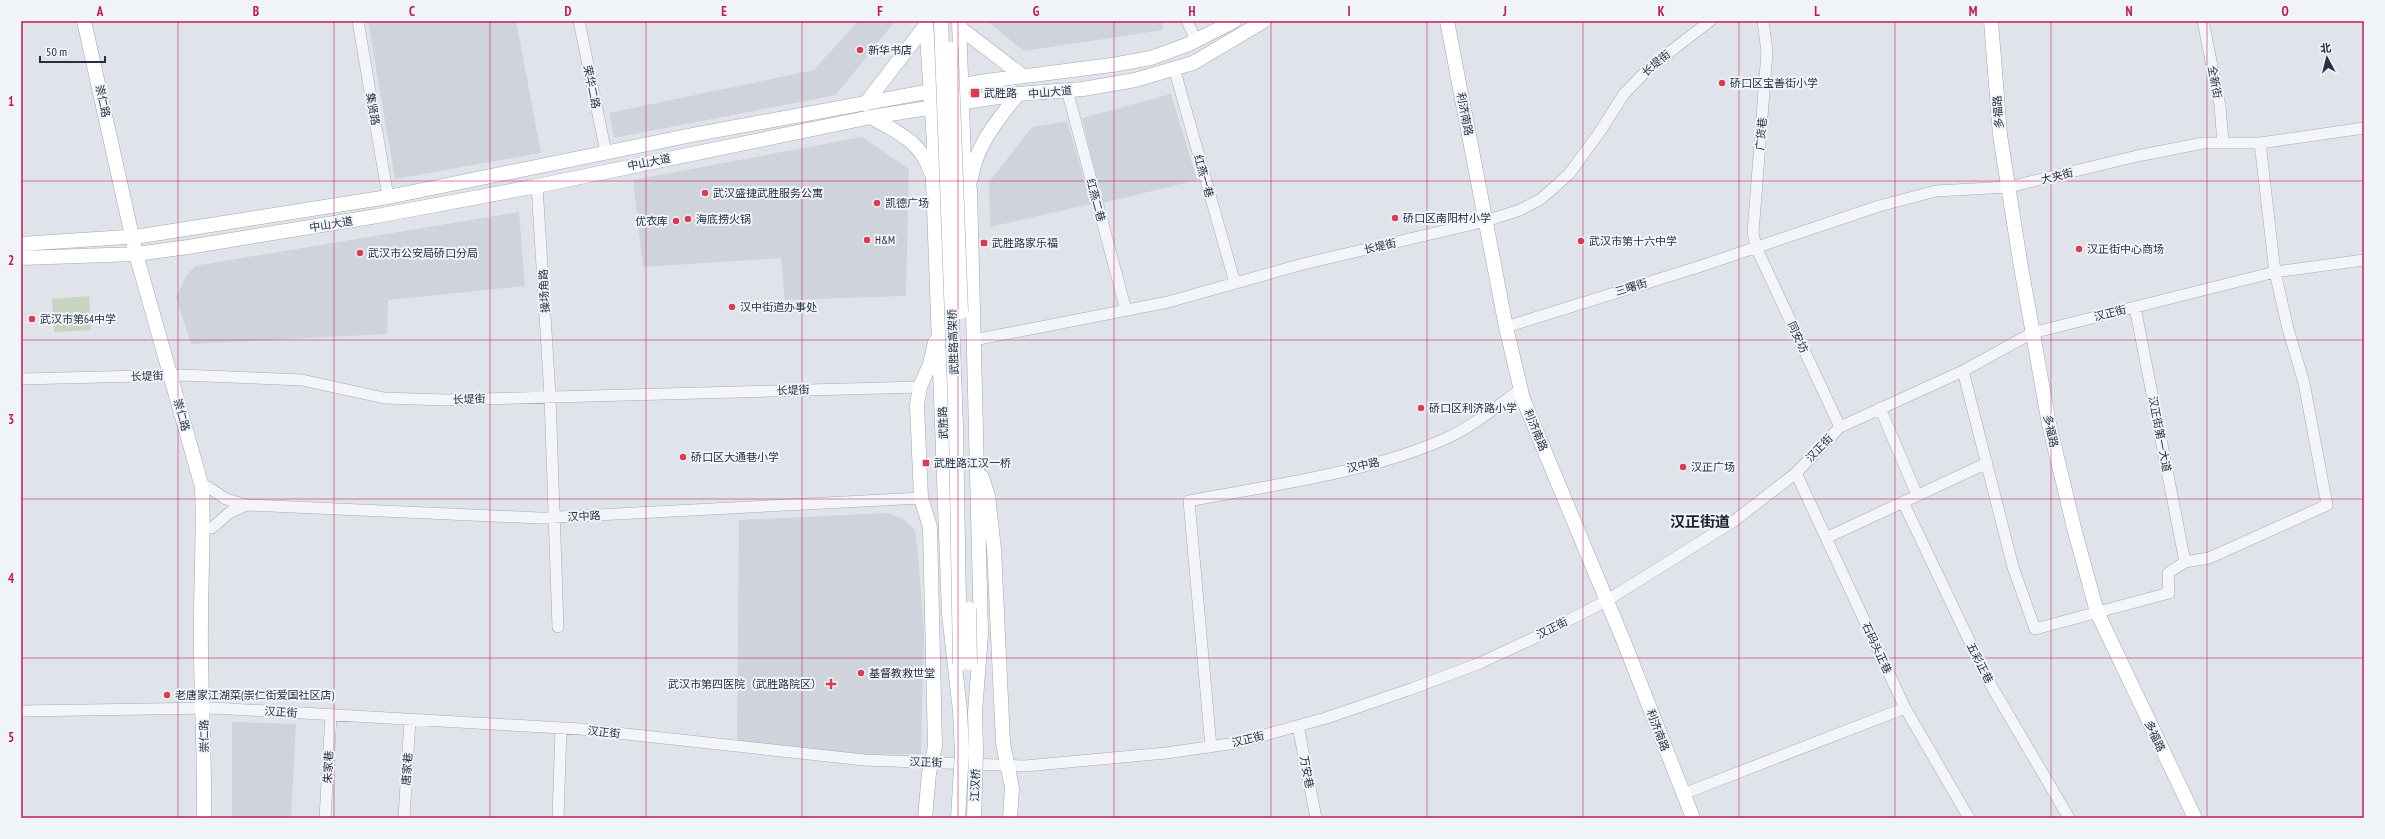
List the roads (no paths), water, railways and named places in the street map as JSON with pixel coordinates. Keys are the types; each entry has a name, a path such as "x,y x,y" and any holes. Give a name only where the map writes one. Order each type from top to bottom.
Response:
{"main road":[{"name":"崇仁路","path":"84,21 141,253 208,487 212,528 204,818"},
{"name":"崇仁路","path":"94,21 137,236"},
{"name":"武胜路高架桥","path":"941,21 965,663"},
{"name":"中山大道","path":"21,244 137,236 388,197 606,153 961,86 1023,76 1112,65 1150,58 1196,40 1234,21"},
{"name":"中山大道","path":"21,258 141,253 377,216 537,186 871,117 1018,94 1067,90 1135,80 1193,63 1264,21"},
{"name":"利济南路","path":"1447,21 1506,327 1521,389 1693,818"},
{"name":"多福路","path":"1991,21 2000,135 2010,188 2032,333 2051,431 2097,612 2195,818"},
{"path":"865,104 926,23"},
{"name":"武胜路","path":"926,23 932,108 933,180 950,635 960,711 962,752"},
{"name":"武胜路高架桥","path":"957,23 965,663"},
{"path":"957,23 1023,76"},
{"path":"957,23 964,162 970,190"},
{"path":"975,712 981,634 970,190 973,164 985,138 1018,94"},
{"path":"871,117 912,141 928,163 933,180"},
{"path":"939,322 930,364 920,387 917,405 921,498 930,527 947,562"},
{"name":"崇仁路","path":"176,375 202,487 204,527 201,621 208,708 213,818"},
{"path":"977,462 988,496 994,549 1003,743 1012,788 1010,818"},
{"path":"925,818 935,747 930,527"},
{"path":"960,711 965,663"},
{"path":"965,663 975,712"},
{"name":"江汉桥","path":"974,818 976,752 975,712"},
{"name":"江汉桥","path":"958,818 962,752"}],"street":[{"name":"集贤路","path":"358,21 388,197"},
{"name":"荣华二路","path":"579,21 606,153"},
{"path":"1187,21 1196,40"},
{"name":"长堤街","path":"974,340 1168,302 1303,264 1486,221 1520,210 1541,199 1569,174 1600,133 1624,94 1649,68 1710,21"},
{"name":"广货巷","path":"1756,247 1753,233 1754,213 1767,52 1763,21"},
{"name":"全新街","path":"2203,21 2220,106 2223,143"},
{"name":"红燕一巷","path":"1174,68 1235,284"},
{"name":"红燕二巷","path":"1067,90 1126,310"},
{"name":"大夹街","path":"1756,247 1879,206 1936,191 2010,188 2137,156 2204,143 2260,143 2364,128"},
{"path":"1963,371 2013,567 2035,629 2169,593 2168,573 2185,562 2209,558 2327,505 2304,383 2288,329 2276,272 2260,143"},
{"name":"操场角路","path":"537,186 556,517 558,627"},
{"name":"三曙街","path":"1506,327 1756,247"},
{"name":"同安坊","path":"1756,247 1840,427"},
{"name":"汉正街","path":"21,711 208,708 561,728 829,757 1040,766 1236,744 1298,726 1412,689 1480,663 1606,600 1734,521 1796,473 1840,427 1963,371 2032,333 2276,272 2364,260"},
{"name":"汉正街第一大道","path":"2136,307 2185,562"},
{"name":"长堤街","path":"21,379 176,375 302,380 384,398 445,400 920,387"},
{"name":"汉中路","path":"1211,747 1189,501 1380,462 1445,439 1475,422 1521,389"},
{"path":"1880,408 1917,495"},
{"path":"1826,538 1987,463"},
{"name":"石码头正巷","path":"1796,473 1904,708 1969,818"},
{"name":"汉中路","path":"208,487 226,499 247,505 556,517 921,498"},
{"name":"五彩正巷","path":"1903,502 1988,680 2069,818"},
{"name":"汉中路","path":"212,528 229,513 247,505"},
{"path":"1683,794 1904,708"},
{"name":"朱家巷","path":"326,818 331,715"},
{"name":"唐家巷","path":"404,818 410,719"},
{"name":"万安巷","path":"1298,726 1316,818"},
{"path":"558,818 561,728"}],"place":[{"name":"新华书店","path":"860,50"},
{"name":"硚口区宝善街小学","path":"1722,83"},
{"name":"武胜路","path":"975,93"},
{"name":"武汉盛捷武胜服务公寓","path":"705,193"},
{"name":"凯德广场","path":"877,203"},
{"name":"硚口区南阳村小学","path":"1395,218"},
{"name":"海底捞火锅","path":"688,219"},
{"name":"优衣库","path":"676,221"},
{"name":"H&M","path":"867,240"},
{"name":"武汉市第十六中学","path":"1581,241"},
{"name":"武胜路家乐福","path":"984,243"},
{"name":"汉正街中心商场","path":"2079,249"},
{"name":"武汉市公安局硚口分局","path":"360,253"},
{"name":"汉中街道办事处","path":"732,307"},
{"name":"武汉市第64中学","path":"32,319"},
{"name":"硚口区利济路小学","path":"1421,408"},
{"name":"硚口区大通巷小学","path":"683,457"},
{"name":"武胜路江汉一桥","path":"926,463"},
{"name":"汉正广场","path":"1683,467"},
{"name":"基督教救世堂","path":"861,673"},
{"name":"武汉市第四医院（武胜路院区）","path":"831,684"},
{"name":"老唐家江湖菜(崇仁街爱国社区店)","path":"167,695"}],"district":[{"name":"汉正街道","path":"1700,522"}]}
